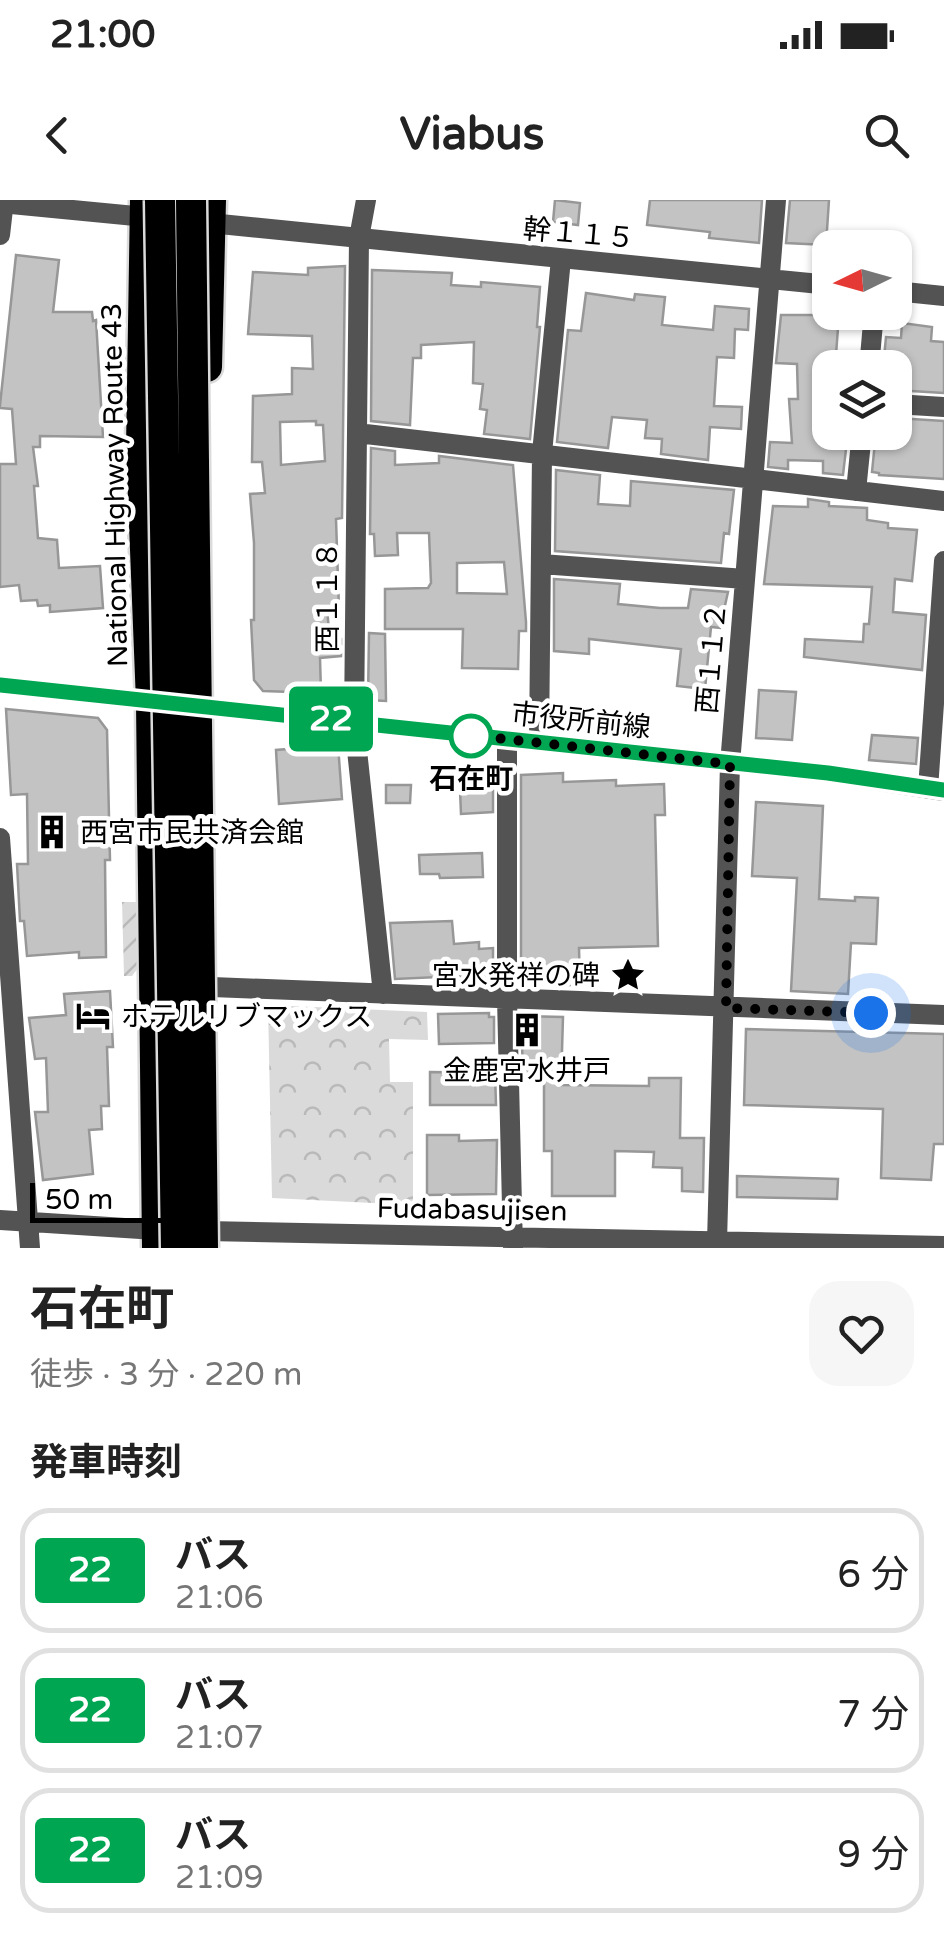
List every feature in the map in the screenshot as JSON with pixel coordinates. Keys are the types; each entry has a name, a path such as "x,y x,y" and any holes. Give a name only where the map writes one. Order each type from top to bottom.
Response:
{"highway":[{"name":"National Highway Route 43","path":"149,206 142,448 152,702 163,1242"},
{"path":"149,206 158,252 163,1242"},
{"path":"204,208 212,987 210,1242"},
{"path":"204,208 210,1242"}],"street":[{"name":"西１１８","path":"366,200 359,238 354,722 382,994"},
{"name":"西１１２","path":"717,1242 730,764 776,200"},
{"name":"幹１１５","path":"3,202 204,208 359,238 812,283"},
{"path":"0,235 3,202"},
{"path":"538,743 542,453 562,260"},
{"path":"912,293 944,296"},
{"path":"912,405 944,407"},
{"path":"358,433 944,501"},
{"path":"856,491 860,450"},
{"path":"936,790 944,561"},
{"path":"540,564 746,579"},
{"name":"市役所前線","path":"0,684 828,773 936,790"},
{"path":"507,740 507,998 513,1243"},
{"path":"0,838 30,1248"},
{"path":"212,987 944,1015"},
{"name":"Fudabasujisen","path":"0,1220 163,1242 944,1246"}],"green space":[{"path":"122,902 142,906 144,960 132,976 124,976"},
{"path":"268,1005 427,1012 428,1040 389,1039 390,1082 413,1082 413,1205 272,1198"}],"building":[{"path":"555,200 580,203 578,225 553,222"},
{"path":"650,200 762,200 759,243 709,238 710,232 647,225"},
{"path":"790,200 829,200 827,230 812,230 812,244 786,243"},
{"path":"16,255 59,260 53,312 92,312 93,321 96,320 103,437 40,436 40,447 33,447 38,538 57,540 59,568 100,566 103,608 50,612 50,605 38,606 37,600 21,601 19,585 0,587 0,464 16,464 12,409 0,405"},
{"path":"345,266 342,518 336,519 339,609 327,609 330,640 341,639 341,656 320,658 321,693 263,691 254,680 251,620 254,543 250,494 265,493 262,462 252,462 253,396 292,394 292,368 313,369 312,336 248,334 253,272 308,275 308,268","holes":["316,421 316,425 323,425 325,461 281,465 280,422"]},
{"path":"372,270 452,273 451,285 481,287 481,282 540,287 530,439 484,434 487,410 480,409 483,384 473,383 474,342 421,345 421,358 413,358 410,425 371,421"},
{"path":"586,293 634,300 635,294 665,297 662,325 713,330 715,306 749,309 748,330 735,329 734,358 717,357 714,406 742,407 741,429 710,427 708,460 661,454 662,439 645,438 647,420 612,417 608,448 557,442 568,330 581,331"},
{"path":"781,315 812,315 812,330 838,330 836,350 812,350 812,450 846,450 843,475 823,473 823,461 788,460 788,469 768,467 770,442 792,443 789,399 798,399 797,364 776,363"},
{"path":"912,324 932,327 931,341 944,342 944,393 912,391 912,350 885,350 886,337 901,338 902,330 912,330"},
{"path":"912,419 944,421 944,479 872,472 874,450 912,450"},
{"path":"371,448 395,451 395,465 439,463 439,456 513,465 526,622 526,631 519,631 518,669 462,668 463,629 385,629 385,589 428,588 431,583 429,533 397,533 398,555 375,556 374,534 370,534","holes":["504,562 507,594 457,593 457,563"]},
{"path":"556,470 600,475 598,504 630,506 631,481 734,490 721,563 555,551"},
{"path":"808,499 829,502 829,506 867,508 867,520 888,523 888,528 917,530 912,581 895,579 893,612 926,615 922,670 804,657 805,639 863,642 864,624 869,624 872,587 764,584 773,506 808,507"},
{"path":"554,579 620,584 618,604 660,608 688,608 691,589 728,592 720,628 711,627 705,689 677,686 681,649 589,639 589,654 554,651"},
{"path":"369,633 385,634 386,701 368,700"},
{"path":"759,690 796,692 792,740 756,738"},
{"path":"6,709 98,718 107,730 110,860 105,860 106,957 79,958 79,952 27,956 24,921 20,921 17,864 28,864 27,794 11,795"},
{"path":"872,735 918,738 916,764 869,760"},
{"path":"338,745 342,799 279,804 276,750"},
{"path":"563,773 563,782 616,780 616,786 664,784 665,815 655,815 658,946 579,948 580,985 553,985 552,970 521,971 521,775"},
{"path":"386,785 411,785 410,803 386,803"},
{"path":"493,789 493,812 461,814 460,790"},
{"path":"756,802 823,806 819,899 878,898 876,944 851,943 848,994 791,991 797,878 752,876"},
{"path":"482,853 483,877 440,878 439,874 420,874 419,855"},
{"path":"452,921 454,944 479,942 479,949 493,948 493,983 461,983 461,976 395,979 390,923"},
{"path":"110,991 113,1047 107,1047 109,1106 101,1106 102,1129 89,1130 93,1174 43,1180 35,1112 48,1112 46,1058 35,1059 29,1018 66,1015 64,994"},
{"path":"489,1013 489,1017 494,1017 494,1043 439,1044 438,1014"},
{"path":"521,1016 563,1017 561,1085 649,1086 649,1078 681,1078 680,1138 704,1138 703,1192 682,1191 682,1168 653,1167 654,1152 615,1151 615,1196 552,1196 552,1151 544,1151 544,1072 523,1073"},
{"path":"746,1029 944,1034 944,1144 934,1144 931,1180 881,1178 883,1109 744,1105"},
{"path":"430,1072 495,1073 496,1105 430,1105"},
{"path":"427,1135 459,1135 459,1141 497,1140 496,1194 427,1195"},
{"path":"737,1176 838,1179 837,1199 737,1197"}],"bus line":[{"name":"22","path":"0,685 828,773 944,790"}],"place":[{"name":"石在町","path":"471,736"},
{"name":"西宮市民共済会館","path":"52,832"},
{"name":"宮水発祥の碑","path":"628,975"},
{"name":"ホテルリブマックス","path":"93,1016"},
{"name":"金鹿宮水井戸","path":"527,1030"}],"route":[{"path":"471,736 468,735 730,764 726,1008 871,1013"}]}
